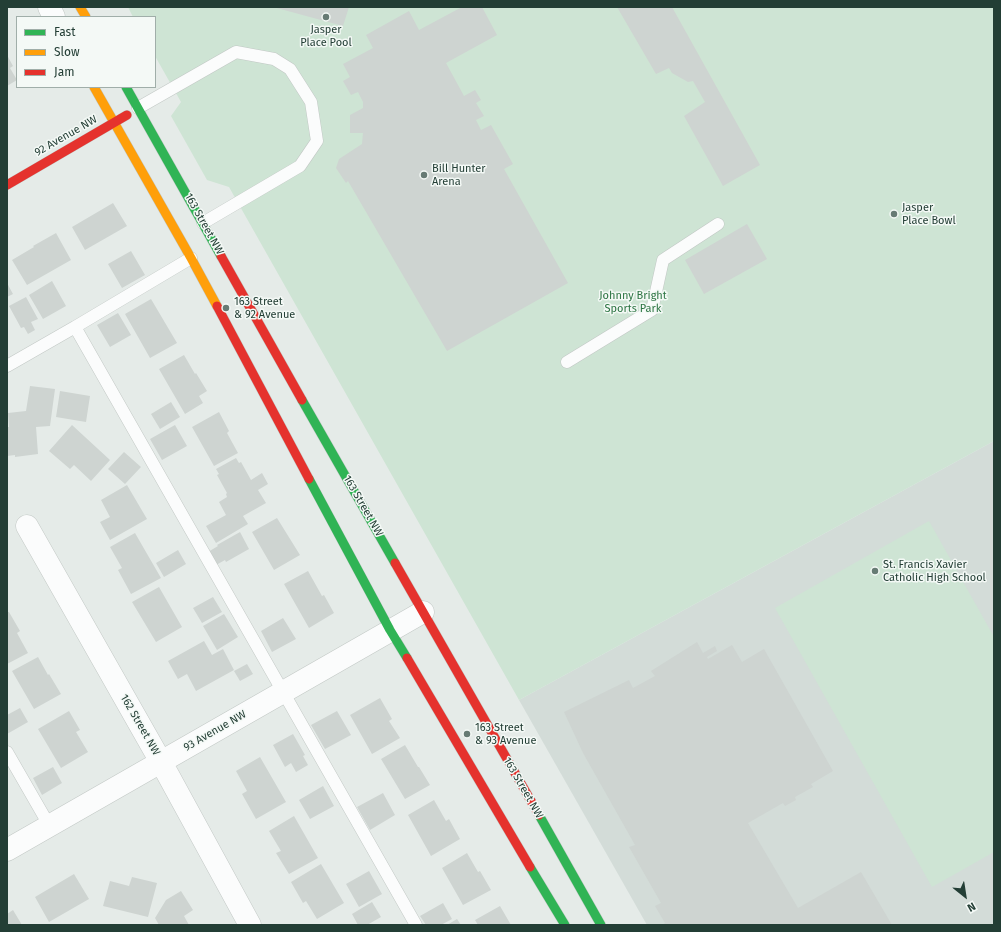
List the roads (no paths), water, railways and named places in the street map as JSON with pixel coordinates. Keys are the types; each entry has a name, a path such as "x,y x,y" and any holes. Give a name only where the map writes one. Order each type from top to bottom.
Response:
{"street":[{"path":"49,7 54,16"},
{"path":"80,7 85,16"},
{"path":"95,88 191,258 390,630 565,925"},
{"name":"163 Street NW","path":"127,88 601,925"},
{"name":"92 Avenue NW","path":"7,185 138,108"},
{"name":"162 Street NW","path":"27,526 161,762 250,925"},
{"name":"93 Avenue NW","path":"7,850 423,612"}],"lane":[{"path":"138,108 236,52 274,59 290,69 310,102 317,141 300,166 203,222"},
{"path":"567,362 652,310 663,260 718,224"},
{"path":"7,366 191,258"},
{"path":"75,327 284,691 416,925"},
{"path":"7,752 49,825"}],"place":[{"name":"Jasper Place Pool","path":"326,17"},
{"name":"Bill Hunter Arena","path":"424,175"},
{"name":"Jasper Place Bowl","path":"894,214"},
{"name":"163 Street & 92 Avenue","path":"226,308"},
{"name":"St. Francis Xavier Catholic High School","path":"875,571"},
{"name":"163 Street & 93 Avenue","path":"467,734"}],"park label":[{"name":"Johnny Bright Sports Park","path":"633,302"}]}
